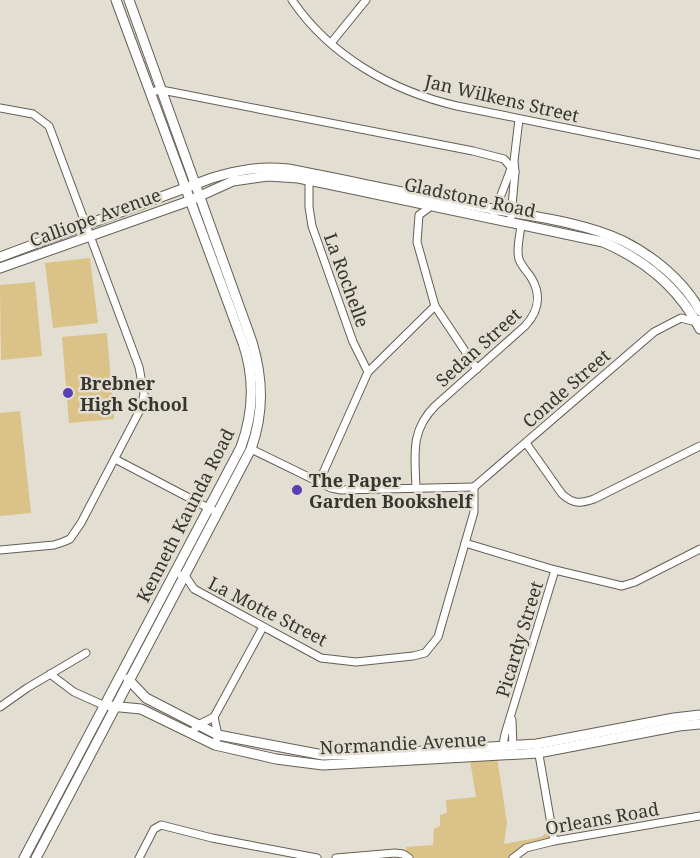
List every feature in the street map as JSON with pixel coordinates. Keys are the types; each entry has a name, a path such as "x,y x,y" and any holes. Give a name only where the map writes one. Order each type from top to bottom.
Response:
{"street":[{"name":"Kenneth Kaunda Road","path":"36,858 186,577 251,449 259,422 261,385 255,350 189,201 116,0"},
{"name":"Kenneth Kaunda Road","path":"27,857 103,705 241,447 250,414 252,388 237,313 196,184 129,0"},
{"name":"Jan Wilkens Street","path":"292,0 317,31 361,66 401,88 435,101 700,155"},
{"path":"331,43 366,0"},
{"path":"150,92 161,90 472,151 501,158 513,167"},
{"path":"0,108 33,114 49,126 139,367 143,386 141,408 81,523 70,539 54,545 0,550"},
{"path":"511,218 513,167 519,119"},
{"name":"Gladstone Road","path":"196,184 224,174 251,168 270,167 532,222 618,249 655,272 694,306 699,323"},
{"path":"493,214 513,167"},
{"name":"Gladstone Road","path":"200,196 233,181 254,177 309,177"},
{"name":"La Rochelle","path":"309,177 309,207 312,226 356,350 368,372"},
{"path":"310,195 329,180"},
{"name":"Calliope Avenue","path":"1,254 196,184"},
{"name":"Calliope Avenue","path":"3,267 200,196"},
{"path":"414,198 419,215 417,242 435,306 477,369"},
{"path":"419,215 431,202"},
{"name":"Gladstone Road","path":"511,218 521,225 532,222"},
{"name":"Sedan Street","path":"416,488 416,445 420,425 435,406 535,315 538,296 536,288 519,261 521,225"},
{"path":"1,254 3,267"},
{"path":"319,482 368,372 435,306"},
{"path":"681,318 694,306"},
{"path":"681,318 699,323"},
{"name":"Conde Street","path":"474,487 654,332 681,318"},
{"path":"526,443 562,494 569,501 576,503 594,500 700,446"},
{"path":"251,449 319,482 341,490 474,487"},
{"path":"115,459 218,513"},
{"name":"La Motte Street","path":"168,584 179,589 194,590 321,657 356,662 420,655 438,637 475,506 474,487"},
{"path":"465,543 555,570 622,586 635,582 700,549"},
{"name":"Picardy Street","path":"502,751 555,570"},
{"name":"La Motte Street","path":"175,572 186,577 194,590"},
{"path":"152,617 162,622"},
{"path":"191,734 198,725 214,717 263,627"},
{"path":"0,707 86,653"},
{"path":"50,674 74,692 103,705"},
{"name":"Normandie Avenue","path":"120,675 130,680 143,696 198,725 217,740 302,752 345,755 513,751 700,724"},
{"name":"Normandie Avenue","path":"103,705 141,709 191,734 301,762 332,765 502,751"},
{"name":"Normandie Avenue","path":"538,748 674,718 700,715"},
{"path":"214,717 217,740"},
{"name":"Picardy Street","path":"512,717 513,751"},
{"path":"538,748 554,841"},
{"path":"301,762 302,752"},
{"name":"Orleans Road","path":"513,858 526,848 554,841 700,816"},
{"path":"139,858 154,829 161,825 212,838 317,858"},
{"path":"336,858 395,853 409,858"}],"shaded area":[{"path":"90,258 98,323 53,328 45,263"},
{"path":"35,282 42,356 1,360 0,285"},
{"path":"107,333 114,419 69,423 62,337"},
{"path":"20,411 31,513 0,516 0,413"},
{"path":"497,757 507,823 504,844 542,837 549,828 551,840 529,845 513,858 413,858 406,852 406,847 433,845 434,829 440,826 440,815 447,813 446,800 476,797 470,760"}],"place":[{"name":"Brebner High School","path":"68,393"},
{"name":"The Paper Garden Bookshelf","path":"297,490"}]}
